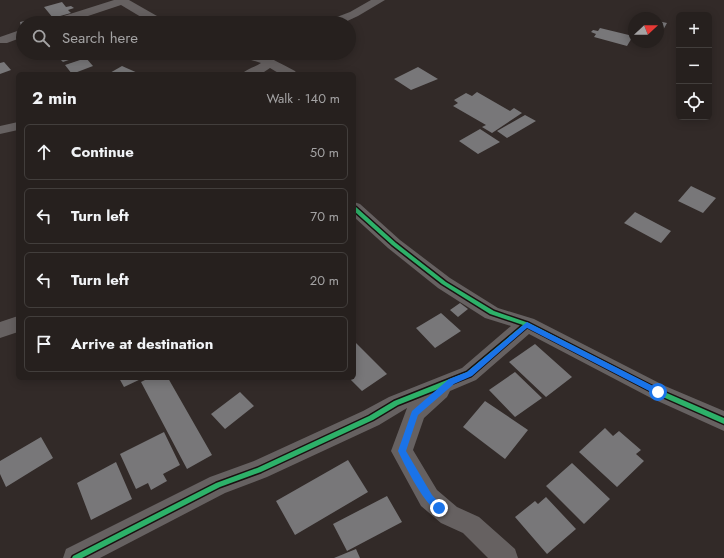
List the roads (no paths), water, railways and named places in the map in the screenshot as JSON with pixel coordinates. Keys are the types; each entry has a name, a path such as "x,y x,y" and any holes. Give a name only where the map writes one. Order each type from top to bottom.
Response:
{"street":[{"path":"349,16 379,0"},
{"path":"76,16 122,1 148,16"},
{"path":"3,40 16,36"},
{"path":"264,60 286,72"},
{"path":"254,72 260,70 269,63"},
{"path":"0,130 16,126"},
{"path":"356,210 394,244 444,283 492,313 527,324 658,392 724,421"},
{"path":"75,558 218,485 259,470 371,418 396,403 469,374 527,324"},
{"path":"0,330 16,325"},
{"path":"452,382 415,413 402,451 429,498 449,515 471,525 506,558"}]}
